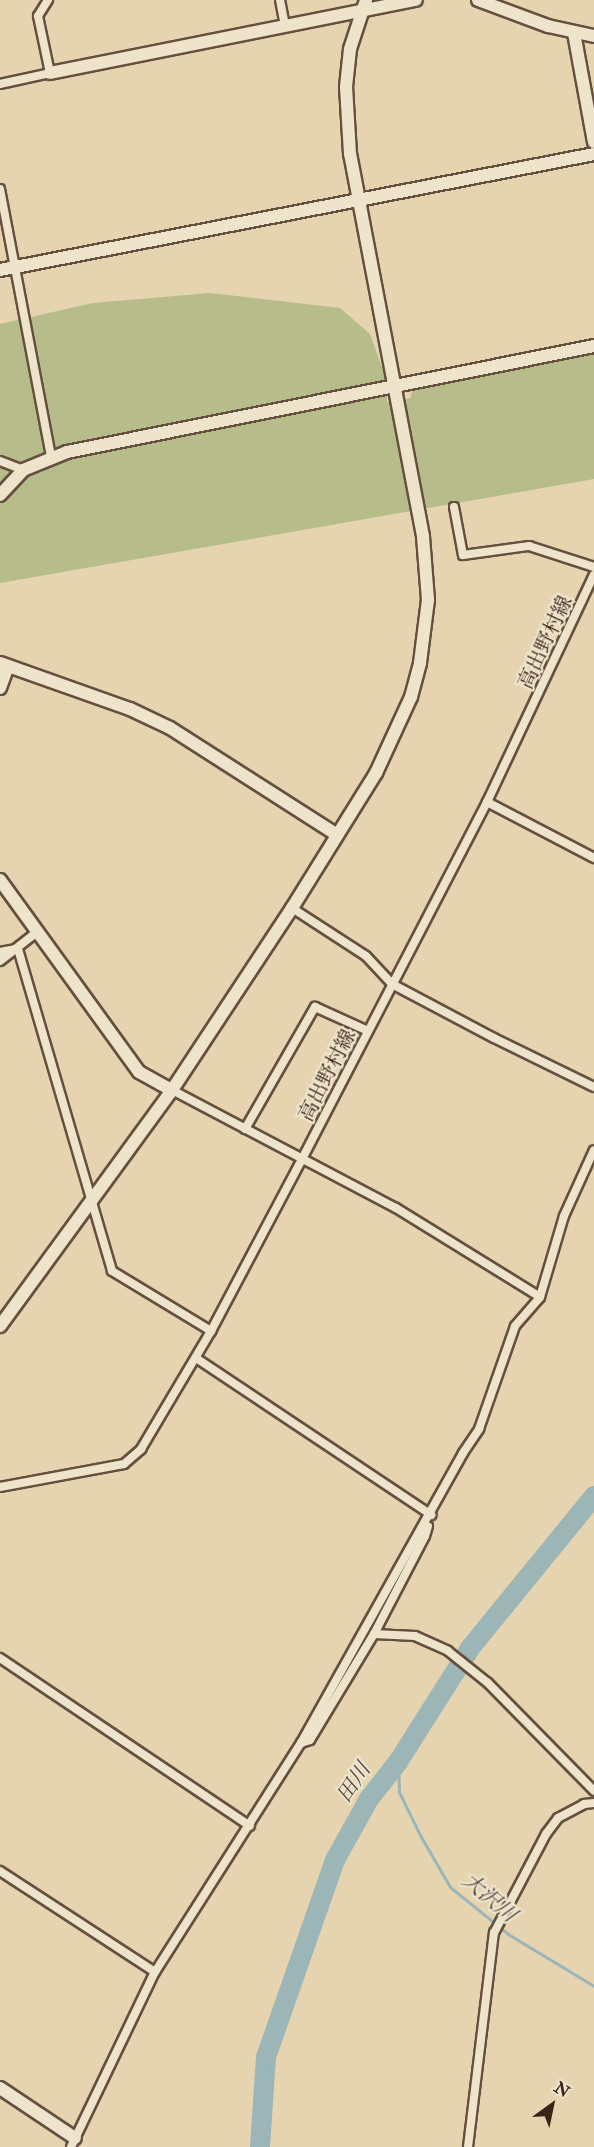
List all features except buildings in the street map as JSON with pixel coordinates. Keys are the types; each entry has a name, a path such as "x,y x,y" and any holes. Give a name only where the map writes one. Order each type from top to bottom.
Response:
{"street":[{"path":"48,0 38,16 50,73"},
{"path":"280,0 285,26"},
{"path":"0,84 285,26 364,5 416,0"},
{"path":"478,0 574,33 594,36"},
{"path":"0,1326 172,1090 292,908 376,773 411,697 422,653 428,600 427,564 350,154 346,87 350,50 364,5"},
{"path":"574,33 594,142"},
{"path":"0,270 594,154"},
{"path":"0,189 51,456"},
{"path":"0,495 23,470 51,456 394,384 594,346"},
{"path":"0,461 23,470"},
{"path":"454,507 463,555 529,546 594,567"},
{"name":"高出野村線","path":"0,1487 124,1464 141,1449 212,1331 302,1159 487,802 594,575"},
{"path":"0,688 4,665 130,709 170,728 336,834"},
{"path":"487,802 594,858"},
{"path":"0,880 139,1072 396,1208 540,1297"},
{"path":"292,908 366,956 392,984 594,1087"},
{"path":"0,961 37,932"},
{"path":"0,952 18,949"},
{"path":"18,949 112,1271 212,1331"},
{"path":"245,1129 315,1007 368,1031"},
{"path":"0,2088 73,2142 156,1972 301,1743 431,1515 463,1453 479,1430 515,1326 540,1297 564,1216 593,1156"},
{"path":"196,1358 431,1515"},
{"path":"301,1743 310,1740 374,1634 425,1536 431,1515"},
{"path":"374,1634 416,1636 448,1651 488,1683 594,1791"},
{"path":"0,1658 250,1826"},
{"path":"468,2147 494,1933 546,1834 558,1818 584,1804 594,1803"},
{"path":"0,1871 156,1972"}],"green space":[{"path":"210,293 340,308 370,334 385,376 387,402 410,398 414,387 594,352 594,479 0,583 0,324 93,303"}],"waterway":[{"name":"田川","path":"260,2147 266,2057 335,1860 369,1799 398,1762 471,1647 594,1496"},
{"name":"大沢川","path":"398,1762 399,1792 420,1835 450,1887 508,1934 594,1986"}]}
